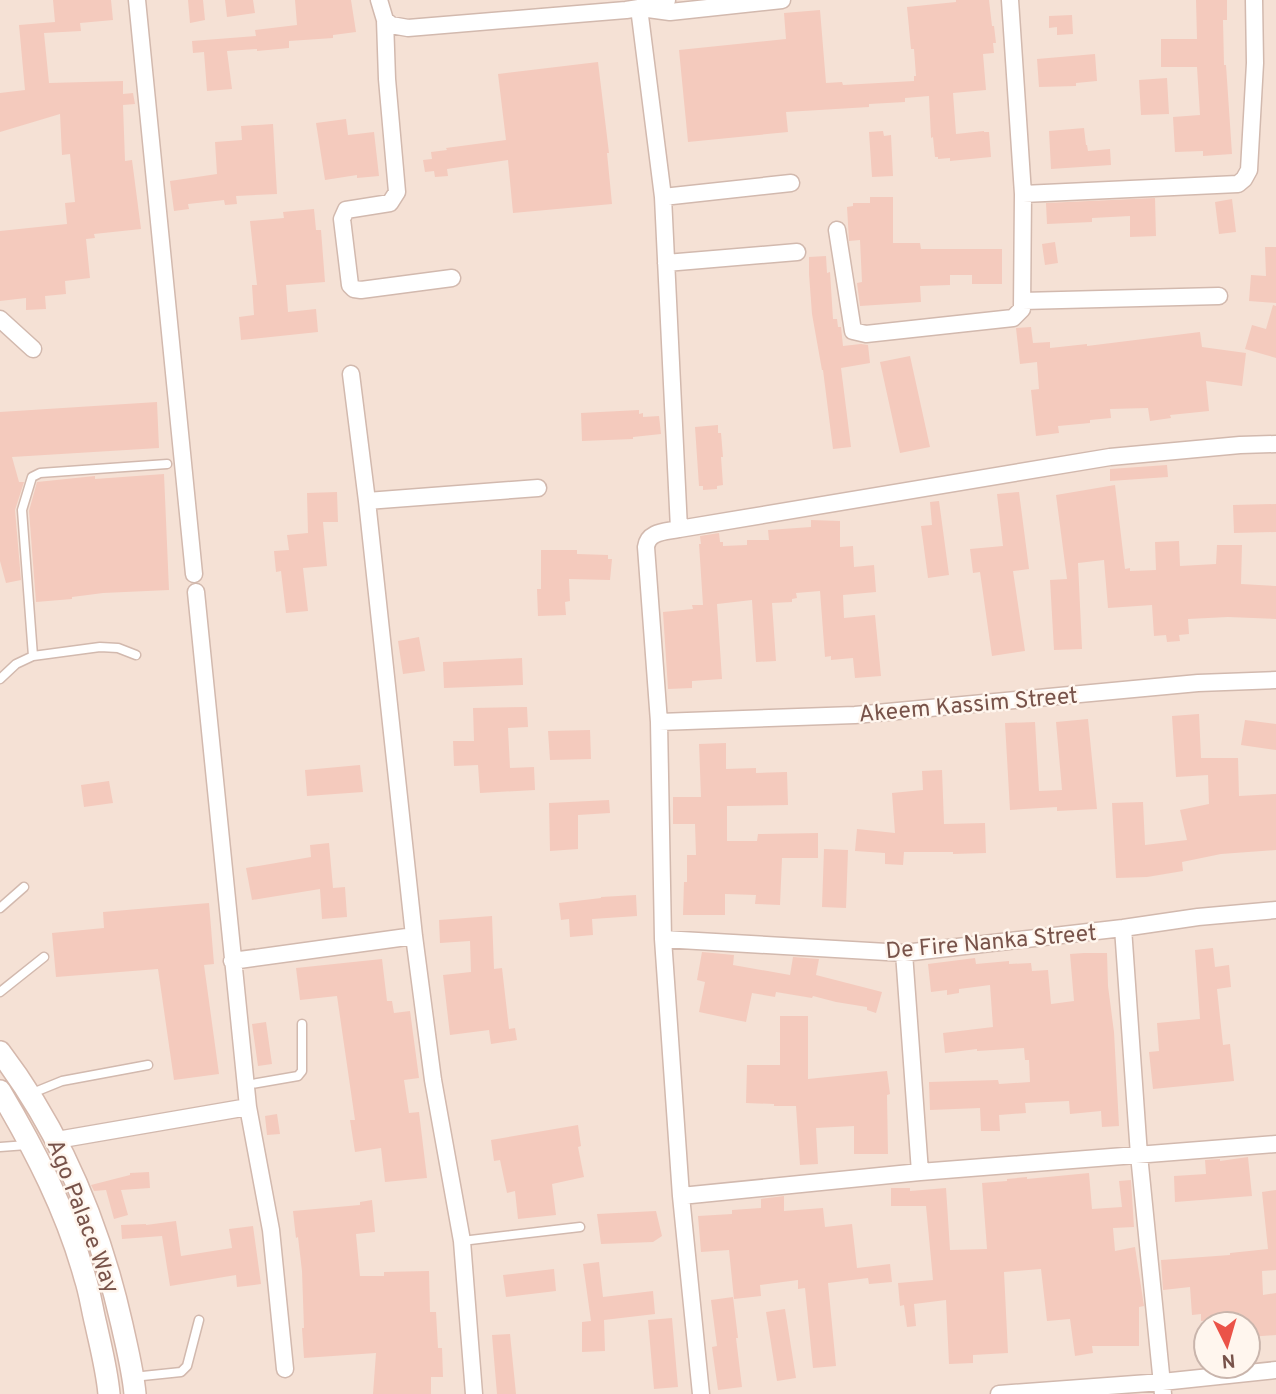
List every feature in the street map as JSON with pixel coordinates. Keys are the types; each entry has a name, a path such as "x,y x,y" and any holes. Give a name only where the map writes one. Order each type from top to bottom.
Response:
{"main road":[{"name":"Ago Palace Way","path":"0,1052 21,1080 57,1140 77,1185 106,1263 134,1385"},
{"name":"Ago Palace Way","path":"0,1092 30,1144 55,1196 85,1278 107,1373 109,1394"}],"street":[{"path":"137,0 194,574"},
{"path":"379,0 385,20 387,79 397,192 390,203 346,210 342,219 350,285 354,289 362,290 452,278"},
{"path":"385,20 391,25 408,28 667,0"},
{"path":"630,6 670,12 782,0"},
{"path":"837,230 853,331 866,334 1013,318 1022,309 1023,194 1010,0"},
{"path":"1023,194 1238,184 1244,179 1249,170 1255,77 1254,0"},
{"path":"630,6 663,197 679,529"},
{"path":"663,197 791,183"},
{"path":"666,263 797,252"},
{"path":"1022,301 1219,296"},
{"path":"0,319 33,349"},
{"path":"351,374 414,936 433,1080 462,1241 474,1394"},
{"path":"701,1394 681,1196 663,939 659,722 647,540 652,535 679,529 1110,457 1276,444"},
{"path":"367,501 538,488"},
{"path":"196,592 248,1107 271,1230 285,1369"},
{"name":"Akeem Kassim Street","path":"659,722 855,715 1198,683 1276,680"},
{"name":"De Fire Nanka Street","path":"663,939 904,953 1276,910"},
{"path":"1123,928 1139,1155 1163,1388"},
{"path":"232,961 414,936"},
{"path":"904,953 920,1172"},
{"path":"57,1140 248,1107"},
{"path":"681,1196 920,1172 1276,1144"},
{"path":"999,1394 1163,1388 1276,1370"}],"lane":[{"path":"33,656 22,510 32,477 40,473 167,464"},
{"path":"0,679 16,664 33,656 100,647 118,648 136,655"},
{"path":"0,908 24,887"},
{"path":"0,992 44,957"},
{"path":"246,1085 298,1076 302,1071 302,1024"},
{"path":"30,1094 62,1082 148,1065"},
{"path":"0,1147 30,1144"},
{"path":"462,1241 580,1227"},
{"path":"134,1385 181,1372 187,1366 199,1320"}],"shaded area":[{"path":"0,0 1276,0 1276,1394 0,1394"}],"building":[{"path":"53,0 111,0 113,20 80,23 81,31 44,33 49,83 123,81 123,94 133,93 135,104 123,105 125,161 132,160 141,229 94,234 95,238 86,239 90,278 65,281 66,294 45,296 46,309 26,310 26,298 0,301 0,231 67,224 65,203 75,202 70,154 62,155 60,114 0,132 0,93 25,90 19,25 55,22"},
{"path":"188,0 203,0 205,20 190,23"},
{"path":"225,0 253,0 255,13 227,17"},
{"path":"295,0 351,0 356,32 333,35 333,38 289,41 289,48 227,51 232,89 207,91 204,52 193,53 192,41 256,36 255,30 297,25"},
{"path":"956,0 989,0 996,43 993,43 994,53 983,54 986,90 953,93 956,134 989,132 991,157 950,161 950,158 935,157 933,137 931,138 929,96 905,98 905,102 869,104 869,107 786,112 788,132 688,142 679,50 786,39 784,13 820,10 826,83 842,82 843,85 914,81 914,49 911,49 907,7"},
{"path":"1196,0 1227,0 1227,20 1223,20 1224,65 1232,154 1203,156 1203,151 1175,152 1173,117 1200,115 1197,67 1161,67 1161,39 1197,39"},
{"path":"1072,15 1073,34 1057,35 1057,27 1049,28 1049,16"},
{"path":"1095,54 1097,81 1076,83 1076,86 1039,87 1037,59"},
{"path":"598,62 612,204 513,213 508,160 447,169 448,176 435,177 434,171 425,172 423,160 432,159 431,152 506,140 498,74"},
{"path":"1167,78 1169,114 1141,115 1139,80"},
{"path":"346,119 348,135 374,132 379,176 357,178 357,175 325,180 316,123"},
{"path":"273,124 277,194 236,196 237,204 225,205 224,200 188,204 189,209 174,211 170,181 217,174 215,142 242,140 241,126"},
{"path":"1084,128 1088,151 1110,149 1111,165 1051,169 1049,131"},
{"path":"883,131 884,136 891,135 893,176 872,177 869,132"},
{"path":"870,197 893,197 893,243 920,243 921,249 1002,249 1002,284 972,284 972,275 950,275 950,285 920,286 921,302 860,306 857,283 862,282 860,240 849,241 847,207 853,206 853,203 870,203"},
{"path":"1155,198 1156,236 1130,237 1130,216 1092,218 1092,222 1047,224 1046,203"},
{"path":"1232,199 1236,232 1219,234 1215,202"},
{"path":"314,209 316,230 321,230 325,282 286,285 288,312 316,309 318,332 241,340 239,317 254,315 252,285 257,285 250,221 284,218 283,212"},
{"path":"1055,242 1058,263 1045,265 1042,244"},
{"path":"1265,247 1276,247 1276,303 1249,301 1251,275 1266,276"},
{"path":"826,256 827,273 830,272 833,319 837,319 838,327 841,327 843,346 868,345 870,363 841,368 851,447 833,449 823,370 812,314 809,274 809,257"},
{"path":"1273,305 1276,306 1276,358 1245,349 1252,325 1266,329"},
{"path":"1031,327 1033,343 1050,342 1050,348 1200,332 1202,347 1246,353 1242,386 1206,381 1209,411 1170,415 1171,418 1150,421 1148,408 1110,409 1111,418 1058,426 1059,433 1036,436 1031,390 1039,389 1037,362 1020,364 1016,328"},
{"path":"910,356 930,447 900,453 880,362"},
{"path":"157,402 159,448 12,457 19,482 24,482 15,510 21,580 6,583 0,561 0,412"},
{"path":"639,410 643,417 659,416 661,434 633,439 582,441 581,413"},
{"path":"718,425 723,457 723,485 717,486 717,489 703,490 703,486 699,486 695,427"},
{"path":"1167,465 1168,477 1110,481 1110,469"},
{"path":"164,474 169,590 103,593 36,602 29,511 37,482 95,476 95,479"},
{"path":"1115,485 1125,569 1156,570 1155,542 1179,541 1180,566 1216,564 1217,545 1242,545 1241,584 1276,586 1276,619 1188,619 1189,634 1179,635 1180,641 1167,642 1166,635 1154,636 1152,605 1108,608 1104,560 1078,563 1082,649 1054,650 1050,580 1067,579 1056,495"},
{"path":"337,492 338,522 323,522 327,566 303,568 308,611 286,613 281,571 276,572 274,551 289,550 287,535 308,533 307,493"},
{"path":"1019,492 1029,569 1013,571 1025,651 992,656 980,572 973,573 970,549 1003,546 997,494"},
{"path":"939,501 949,575 928,578 921,526 932,525 930,502"},
{"path":"1276,504 1276,532 1234,533 1233,505"},
{"path":"811,520 840,521 840,547 853,546 854,567 874,565 876,592 843,595 844,618 875,615 881,676 855,678 853,658 831,660 831,656 825,657 820,591 796,593 797,598 792,599 792,602 772,603 776,661 756,662 752,600 717,604 722,679 692,681 692,688 668,689 663,612 693,609 692,605 703,605 700,536 719,533 723,546 747,545 747,540 769,540 768,530 811,527"},
{"path":"541,550 577,550 577,554 608,555 608,559 612,559 610,580 569,579 570,601 565,602 566,615 538,616 537,589 541,589"},
{"path":"419,637 425,671 403,674 398,641"},
{"path":"522,658 523,685 444,688 443,662"},
{"path":"527,707 528,727 508,728 510,768 534,767 535,790 480,793 478,765 454,766 453,741 474,741 473,708"},
{"path":"1199,714 1201,758 1238,758 1239,796 1276,794 1276,850 1221,854 1182,862 1183,871 1147,877 1116,878 1112,803 1143,802 1145,845 1187,840 1180,810 1209,804 1208,775 1176,777 1172,716"},
{"path":"1088,719 1097,809 1057,811 1057,807 1010,810 1005,723 1035,722 1039,791 1062,790 1056,722"},
{"path":"1245,720 1276,724 1276,750 1241,745"},
{"path":"590,730 591,759 550,760 548,731"},
{"path":"726,743 726,769 756,768 756,773 787,772 788,805 727,806 727,841 757,841 758,834 818,833 818,858 782,858 780,905 755,904 756,895 725,894 725,915 683,915 687,855 696,855 695,824 673,824 673,797 701,797 699,744"},
{"path":"360,765 363,792 307,796 305,770"},
{"path":"942,770 944,824 985,823 986,853 904,852 903,865 885,864 885,853 855,851 857,829 895,833 892,793 923,790 922,771"},
{"path":"109,781 113,803 84,807 81,785"},
{"path":"609,800 610,813 578,815 578,849 550,851 549,803"},
{"path":"329,843 333,888 345,887 347,917 322,919 320,889 252,900 246,868 311,857 310,845"},
{"path":"824,849 848,850 846,908 822,907"},
{"path":"636,895 637,916 592,919 593,935 570,937 569,919 561,920 559,903"},
{"path":"209,903 214,964 204,965 219,1074 174,1080 158,969 56,977 52,933 104,928 103,912"},
{"path":"492,916 494,969 502,968 509,1029 515,1028 517,1040 491,1044 489,1030 450,1035 443,975 471,972 470,941 440,943 439,920"},
{"path":"1213,948 1215,967 1229,965 1231,987 1217,989 1223,1045 1230,1044 1234,1081 1153,1089 1149,1052 1159,1051 1157,1023 1200,1019 1195,950"},
{"path":"702,952 734,955 733,965 790,975 793,957 819,959 816,975 882,992 876,1013 867,1010 867,1007 776,992 775,997 752,993 746,1022 699,1012 705,982 697,980"},
{"path":"1107,953 1119,1126 1102,1127 1101,1111 1070,1114 1069,1101 1025,1103 1026,1113 999,1115 1000,1131 981,1131 980,1108 930,1110 929,1082 1030,1082 1029,1060 1025,1060 1024,1048 945,1053 943,1033 993,1027 990,985 959,989 959,993 947,995 947,990 931,992 928,964 975,958 976,964 1009,961 1009,964 1031,963 1032,971 1048,970 1051,1004 1074,1001 1070,954"},
{"path":"382,959 387,1001 392,1001 394,1013 410,1011 419,1078 404,1080 409,1113 419,1112 427,1178 385,1182 381,1148 355,1152 350,1120 355,1120 337,996 300,1000 296,968"},
{"path":"780,1016 808,1016 808,1079 887,1071 890,1094 887,1095 888,1154 854,1154 854,1126 816,1128 818,1164 800,1165 796,1106 746,1103 747,1065 780,1065"},
{"path":"266,1022 272,1064 258,1066 252,1024"},
{"path":"277,1114 280,1134 267,1135 265,1116"},
{"path":"578,1125 581,1146 578,1147 584,1177 552,1184 556,1215 518,1219 515,1191 507,1193 500,1160 494,1161 491,1140"},
{"path":"1248,1157 1252,1196 1175,1202 1174,1176 1206,1174 1205,1160"},
{"path":"149,1172 150,1188 121,1190 128,1215 114,1219 106,1190 94,1191 91,1185 130,1173"},
{"path":"1089,1173 1092,1209 1122,1207 1119,1181 1131,1180 1134,1227 1113,1228 1115,1251 1135,1247 1144,1306 1139,1307 1139,1346 1092,1346 1093,1353 1075,1356 1070,1319 1047,1321 1041,1269 1004,1272 1008,1353 973,1355 973,1363 949,1364 946,1300 914,1304 916,1326 907,1327 904,1305 900,1306 898,1283 933,1280 926,1206 891,1206 891,1188 910,1188 910,1191 946,1188 950,1250 987,1249 982,1183"},
{"path":"1276,1190 1276,1270 1262,1271 1263,1295 1276,1293 1276,1335 1262,1336 1262,1310 1192,1310 1192,1315 1190,1287 1163,1290 1161,1260 1268,1249 1262,1192"},
{"path":"784,1196 784,1211 823,1208 825,1227 852,1224 857,1268 890,1264 892,1282 869,1284 868,1278 828,1283 836,1366 813,1368 805,1288 798,1289 798,1280 760,1285 761,1296 734,1299 729,1250 701,1252 698,1216 732,1214 732,1210 761,1208 761,1199"},
{"path":"372,1200 375,1232 356,1234 360,1276 384,1276 384,1272 429,1271 430,1312 436,1312 438,1348 442,1348 443,1377 431,1377 431,1394 373,1394 376,1353 304,1358 302,1271 293,1211 360,1205 360,1202"},
{"path":"656,1211 662,1236 653,1242 601,1244 597,1214"},
{"path":"176,1221 181,1256 232,1248 229,1229 253,1226 261,1284 237,1287 236,1275 170,1286 162,1236 122,1239 121,1225"},
{"path":"599,1262 603,1297 653,1291 655,1314 604,1320 605,1351 582,1352 582,1322 591,1321 583,1264"},
{"path":"554,1269 556,1291 506,1297 503,1275"},
{"path":"733,1297 742,1387 718,1390 712,1347 717,1346 711,1300"},
{"path":"785,1309 796,1378 777,1381 766,1312"},
{"path":"672,1318 678,1387 654,1389 648,1320"},
{"path":"510,1334 516,1394 497,1394 492,1335"}]}
